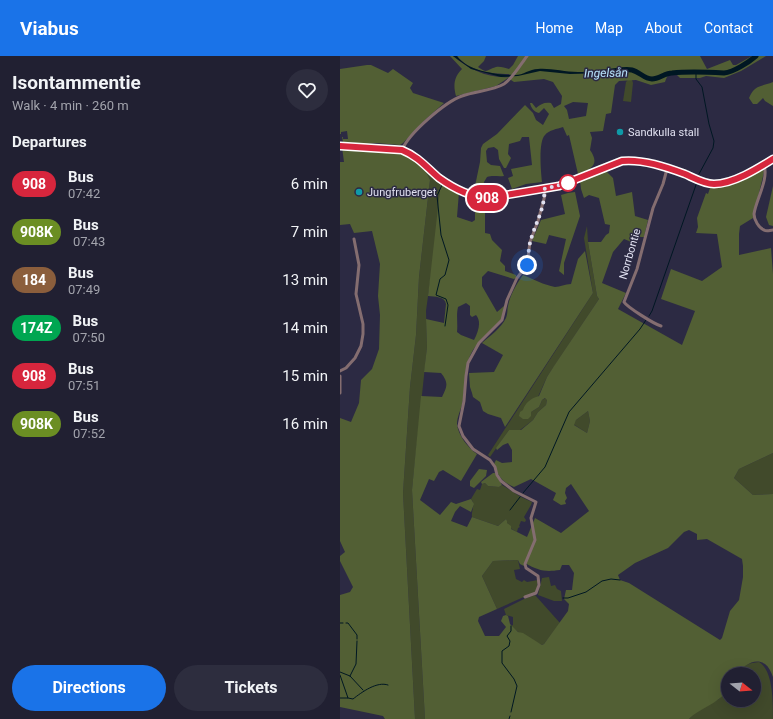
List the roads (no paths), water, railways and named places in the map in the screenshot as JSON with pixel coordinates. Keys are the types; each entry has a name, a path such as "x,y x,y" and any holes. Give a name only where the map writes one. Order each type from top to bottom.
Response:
{"street":[{"path":"402,150 418,129 434,114 450,102 463,95 502,85 510,78 527,56"},
{"path":"340,144 402,150 421,160 444,181 476,196 492,198 564,184 622,161 633,161 667,169 706,182 719,184 744,175 773,159"},
{"path":"764,165 764,180 754,217 763,230 773,230"},
{"name":"Norrbontie","path":"661,326 655,324 636,310 626,306 624,302 637,269 653,208 663,184 667,169"},
{"path":"525,597 536,593 539,585 538,576 526,568 525,564 535,540 531,518 536,502 514,491 501,481 496,476 495,467 490,460 470,446 463,436 459,426 464,401 468,363 479,343 502,320 507,300 518,278 527,265 530,242 538,221 545,195 544,189"},
{"path":"340,371 346,368 355,358 361,346 363,334 363,323 356,294 358,265 354,239"},
{"path":"340,376 340,393"}],"water":[{"path":"453,56 457,56 475,69 499,74 517,75 535,69 573,72 601,71 608,73 570,74 540,71 518,76 501,77 471,69"}],"waterway":[{"name":"Ingelsån","path":"602,72 632,70 652,79 669,73 678,72 724,73 737,69 756,56"},
{"path":"696,73 696,79 702,87 714,141 713,148 699,174"},
{"path":"649,316 697,182"},
{"path":"442,185 437,196 441,235 449,260 445,275 440,279 436,295 446,299 448,305 445,326"},
{"path":"523,493 545,467 569,412 646,320"},
{"path":"510,510 520,497"},
{"path":"563,598 568,598 586,592 602,581 611,579 620,580"},
{"path":"346,623 348,623 357,635 357,639"},
{"path":"511,626 511,631 507,636 510,641 509,646 502,651 502,663 514,679 517,686 511,712"},
{"path":"350,676 356,664 357,641"},
{"path":"340,672 350,676 363,690"},
{"path":"340,675 348,698 340,698"},
{"path":"348,698 353,699 365,690 374,686 384,684 388,685"}],"place":[{"name":"Sandkulla stall","path":"620,132"},
{"name":"Jungfruberget","path":"359,192"}]}
